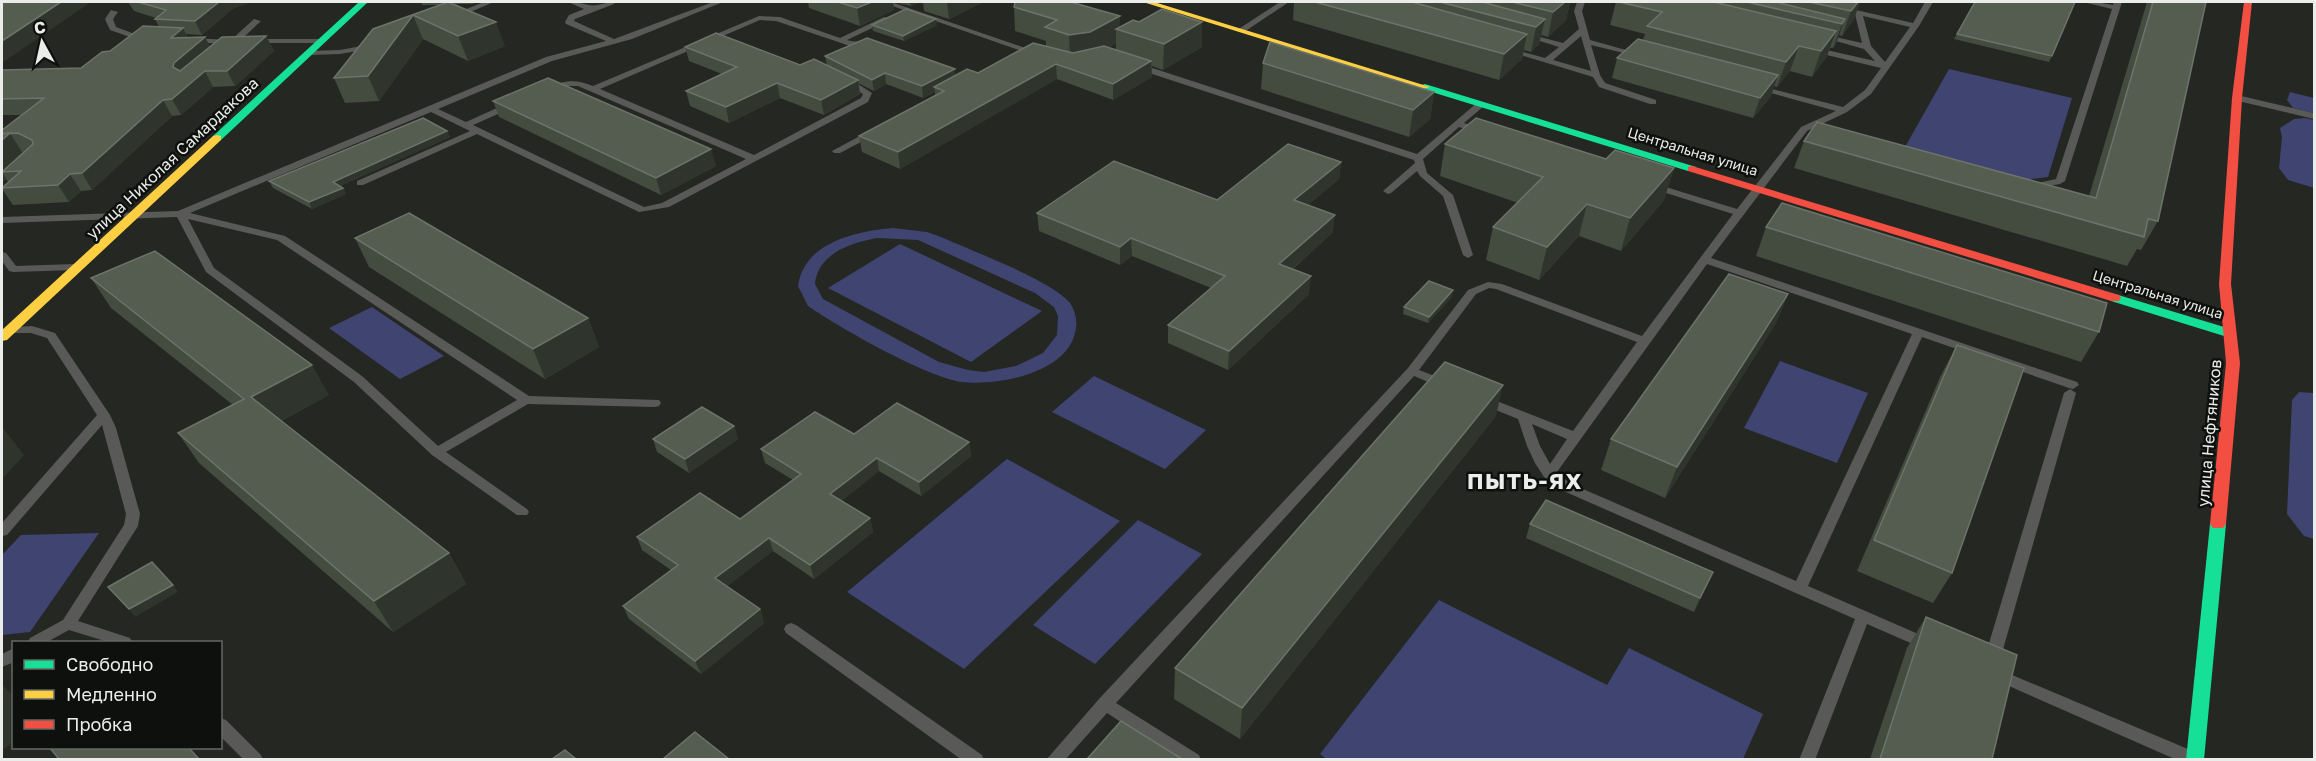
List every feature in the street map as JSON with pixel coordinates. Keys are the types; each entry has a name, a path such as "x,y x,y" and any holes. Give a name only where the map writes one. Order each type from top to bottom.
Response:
{"street":[{"name":"улица Николая Самардакова","path":"6,334 364,2"},
{"name":"Центральная улица","path":"1147,2 1177,14 1241,30 2229,333"},
{"name":"улица Нефтяников","path":"2195,759 2233,363 2225,284 2237,98 2248,2"}],"lane":[{"path":"446,19 491,2"},
{"path":"572,2 591,9"},
{"path":"611,2 572,17 569,22 613,41"},
{"path":"180,214 549,59 629,37 719,2"},
{"path":"885,2 1047,57"},
{"path":"1241,30 1285,2"},
{"path":"1581,2 1578,11 1596,75 1606,88 1653,102"},
{"path":"1813,2 1915,26"},
{"path":"1549,474 1644,341 1800,133 1844,110 1868,92 1915,26 1929,2"},
{"path":"2019,188 2060,181 2117,5 2087,2"},
{"path":"839,41 922,6"},
{"path":"114,12 109,19 113,28 130,35 153,37"},
{"path":"1858,12 1867,47 1885,66"},
{"path":"593,88 752,19 777,19 853,45 873,45"},
{"path":"218,55 257,21"},
{"path":"1547,61 1583,30"},
{"path":"1510,31 1565,46"},
{"path":"1810,33 1867,47"},
{"path":"186,39 234,42 322,41"},
{"path":"1586,41 1647,57"},
{"path":"309,52 340,52 378,44"},
{"path":"836,54 853,45"},
{"path":"1806,47 1885,66"},
{"path":"1014,55 1024,49"},
{"path":"1502,49 1596,75"},
{"path":"1124,62 1419,161 1426,177 1448,195 1468,255"},
{"path":"430,108 637,210 643,210 665,205 868,97 868,93 864,90 837,77"},
{"path":"538,94 566,83 579,83 753,158"},
{"path":"1749,84 1844,110"},
{"path":"2237,98 2314,116"},
{"path":"466,125 518,103"},
{"path":"1388,191 1481,104"},
{"path":"1458,124 1491,134"},
{"path":"837,152 879,129"},
{"path":"360,183 477,131"},
{"path":"1800,133 1811,136"},
{"path":"1638,181 1739,213"},
{"path":"180,214 210,270 358,379 438,452 522,512"},
{"path":"2,220 180,214 280,238 526,400"},
{"path":"2,255 13,269 79,267"},
{"path":"1706,260 1919,331 2072,389 1984,669 2195,759"},
{"path":"1054,759 1412,371 1472,292 1488,285 1498,286 1644,341"},
{"path":"6,334 32,329 51,336 104,415 110,428 133,514 131,526 68,624 37,641"},
{"path":"1799,589 1919,331"},
{"path":"1412,371 1575,437"},
{"path":"438,452 526,400 655,403"},
{"path":"2,531 104,415"},
{"path":"1522,416 1538,461 1564,486 1936,648"},
{"path":"1807,759 1863,617"},
{"path":"68,624 123,641"},
{"path":"791,629 976,759"},
{"path":"1105,704 1193,759"},
{"path":"222,727 255,759"}],"shaded area":[{"path":"1949,69 2072,98 2048,177 2000,183 1900,156"},
{"path":"2290,92 2314,98 2314,113 2293,108 2287,100"},
{"path":"2294,119 2314,120 2314,188 2288,180 2279,168 2282,137 2280,128"},
{"path":"893,228 927,232 1047,285 1061,294 1074,310 1076,329 1069,347 1058,359 1028,374 993,382 962,382 906,362 808,306 798,286 802,271 810,259 821,249 834,242 864,232","holes":["877,238 918,240 1035,293 1054,307 1058,316 1057,335 1043,353 1016,366 984,372 939,362 823,299 815,284 822,264 837,251"]},
{"path":"900,244 1042,311 971,362 828,288"},
{"path":"372,307 444,356 400,379 329,328"},
{"path":"1780,361 1868,393 1837,463 1744,428"},
{"path":"1094,376 1206,430 1165,469 1052,412"},
{"path":"2299,392 2314,393 2314,539 2304,536 2287,514 2292,400"},
{"path":"1007,459 1120,521 964,669 847,592"},
{"path":"1138,520 1202,554 1095,664 1033,625"},
{"path":"99,533 30,632 2,635 2,555 21,535"},
{"path":"1439,600 1607,685 1629,648 1763,714 1743,759 1328,760 1320,754"}],"building":[{"path":"2,2 61,2 2,41"},
{"path":"138,2 219,2 195,21 155,19 166,10"},
{"path":"448,2 496,22 458,36 413,15 368,76 334,78 373,29"},
{"path":"838,2 872,2 857,8"},
{"path":"1015,2 1071,2 1120,16 1090,32 1069,35 1045,27 1057,20 1014,7"},
{"path":"1315,2 1412,2 1527,34 1504,54"},
{"path":"1440,2 1482,2 1545,19 1536,27"},
{"path":"1512,2 1565,2 1553,12"},
{"path":"1619,2 1714,2 1836,31 1821,51 1799,46 1786,62 1647,26 1662,12"},
{"path":"1747,2 1776,2 1845,19 1842,24"},
{"path":"1809,2 1858,2 1851,11"},
{"path":"1975,2 2075,2 2052,56 1957,34"},
{"path":"2153,2 2206,2 2158,221 2148,219 2144,237 1804,141 1817,122 2096,198"},
{"path":"906,9 936,19 903,36 872,25"},
{"path":"1162,9 1202,22 1164,44 1116,29 1133,20 1139,22"},
{"path":"143,26 183,28 171,38 205,37 174,63 173,67 180,71 222,37 266,36 227,71 205,71 172,99 163,100 82,173 70,174 58,185 2,188 21,171 2,172 33,144 32,140 18,133 2,134 2,130 44,98 2,99 2,70 81,68 102,52 110,51"},
{"path":"716,33 800,65 814,59 858,80 821,100 777,83 726,107 686,91 737,67 685,47"},
{"path":"867,38 955,69 922,86 885,73 872,80 825,56"},
{"path":"1638,39 1778,75 1760,98 1617,58"},
{"path":"1270,42 1434,92 1413,110 1263,63"},
{"path":"1033,43 1073,53 1104,46 1151,61 1113,84 1056,64 898,152 859,136 944,91 934,87 967,69 978,73"},
{"path":"548,78 711,149 656,178 493,101"},
{"path":"423,118 447,131 333,182 343,188 309,202 269,181"},
{"path":"1476,118 1606,159 1615,150 1674,168 1630,218 1587,204 1547,247 1493,227 1543,177 1445,144"},
{"path":"10,133 2,140 2,134"},
{"path":"1288,144 1341,162 1294,200 1335,215 1279,264 1311,276 1229,351 1168,325 1225,276 1131,238 1120,247 1037,213 1114,161 1217,200"},
{"path":"1782,203 2107,303 2099,332 1766,227"},
{"path":"409,213 588,318 533,349 355,238"},
{"path":"155,251 312,365 251,397 449,553 374,601 178,433 244,399 91,278"},
{"path":"1729,274 1788,294 1677,467 1611,439"},
{"path":"1429,281 1453,290 1429,317 1404,307"},
{"path":"1957,345 2024,368 1952,573 1874,540"},
{"path":"1445,362 1503,385 1242,708 1175,668"},
{"path":"897,403 969,442 919,482 877,458 830,494 870,518 810,565 769,538 715,578 760,609 695,661 623,606 678,565 637,537 700,493 740,519 801,474 761,449 815,412 854,434"},
{"path":"702,407 734,426 685,459 653,439"},
{"path":"1546,500 1713,572 1700,598 1530,524"},
{"path":"152,562 173,585 129,609 108,587"},
{"path":"1926,617 2017,655 1992,759 1880,759"},
{"path":"1121,721 1182,759 1087,759"},
{"path":"695,732 729,759 663,759"},
{"path":"51,749 190,749 199,759 59,759"},
{"path":"565,750 576,759 552,759"}],"traffic: fast":[{"path":"217,138 364,2"},
{"path":"1425,87 1692,169"},
{"path":"2115,298 2229,333"},
{"path":"2195,760 2218,524"}],"traffic: slow":[{"path":"1147,2 1425,87"},
{"path":"2,337 217,138"}],"traffic: jam":[{"path":"2218,524 2233,363 2225,284 2237,98 2248,2"},
{"path":"1692,169 2115,298"}],"district":[{"name":"ПЫТЬ-ЯХ","path":"1525,480"}]}
